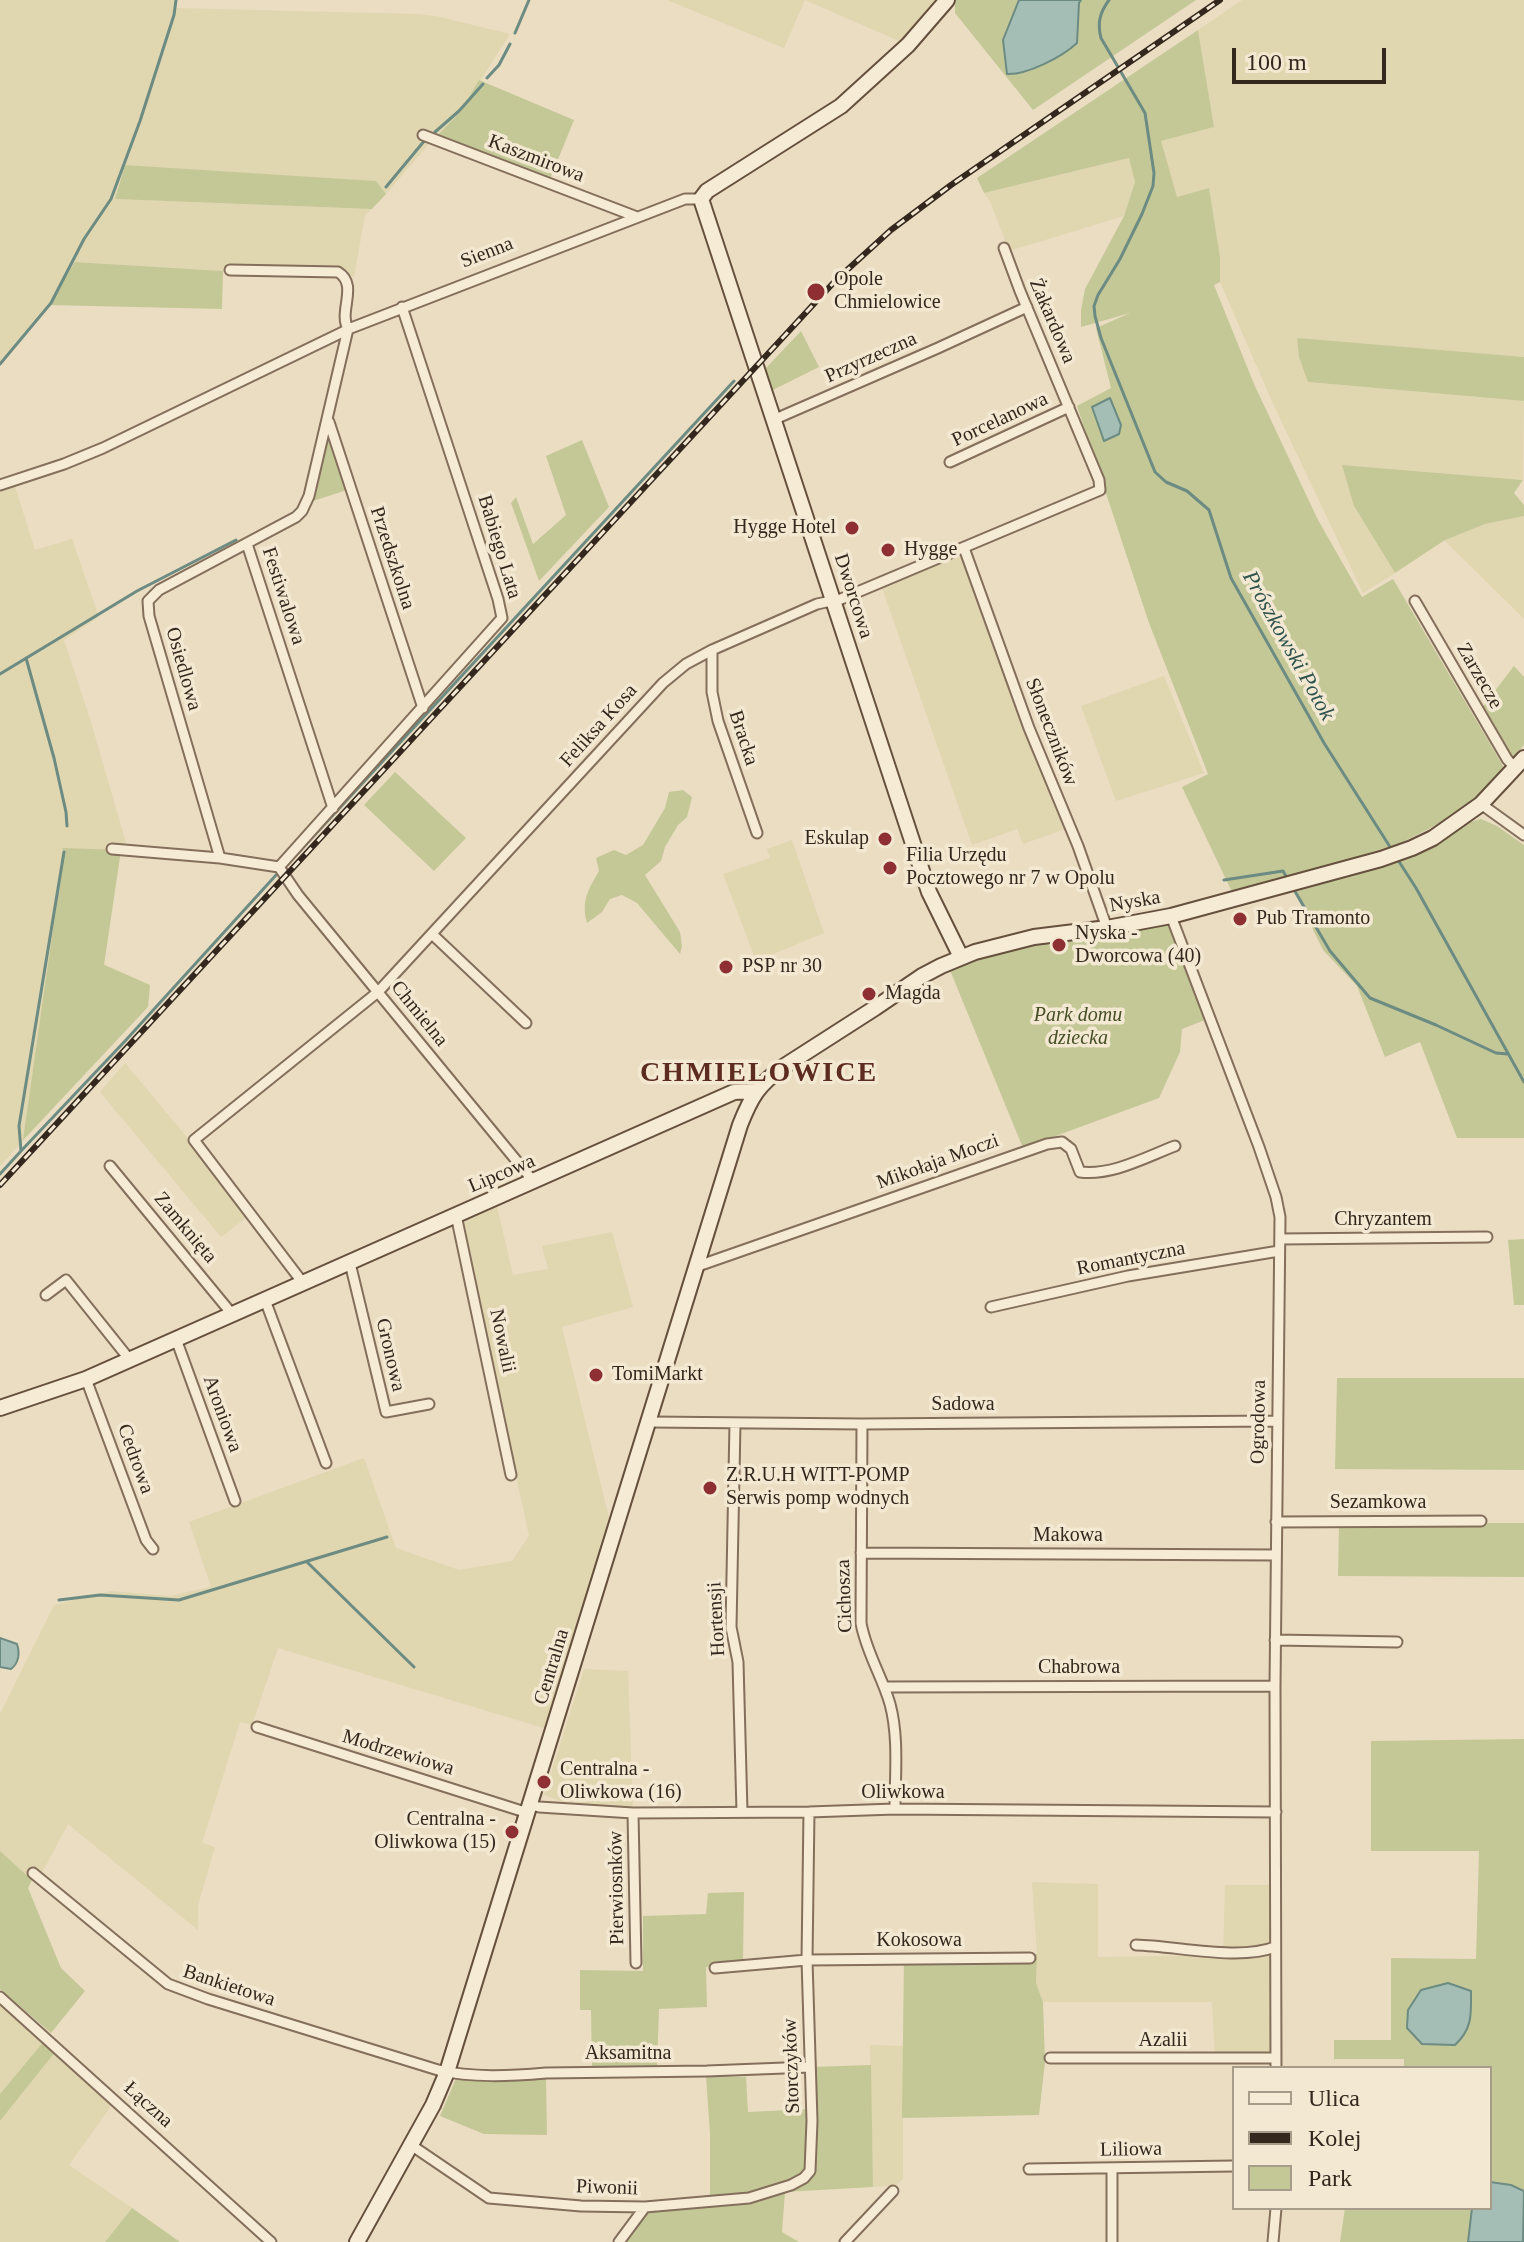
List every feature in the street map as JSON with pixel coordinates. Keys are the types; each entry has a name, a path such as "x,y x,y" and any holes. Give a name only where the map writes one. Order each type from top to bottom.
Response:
{"street":[{"name":"Sienna","path":"0,485 103,448 348,329 685,199 701,199 707,191 841,106 908,45 947,0"},
{"name":"Kaszmirowa","path":"423,135 637,217"},
{"name":"Dworcowa","path":"701,199 929,892 961,957"},
{"name":"Żakardowa","path":"1004,248 1069,407"},
{"name":"Festiwalowa","path":"230,270 338,272 345,276 349,285 345,323 348,329 309,496 302,511 247,544 333,808"},
{"name":"Babiego Lata","path":"279,867 502,618 402,307"},
{"name":"Przyrzeczna","path":"773,420 1027,307"},
{"name":"Porcelanowa","path":"950,462 1069,407 1099,480 1100,490 1054,510"},
{"name":"Przedszkolna","path":"328,419 423,708"},
{"name":"Feliksa Kosa","path":"303,1283 194,1140 378,992 663,683 686,664 787,616 1054,510"},
{"name":"Osiedlowa","path":"220,858 148,605 150,598 159,590 247,544"},
{"name":"Słoneczników","path":"964,548 1029,728 1078,846 1107,928"},
{"name":"Zarzecze","path":"1415,601 1500,747 1520,763"},
{"name":"Bracka","path":"712,650 714,705 757,833"},
{"name":"Nyska","path":"755,1091 783,1067 922,976 961,957 991,946 1025,939 1171,916 1395,854 1433,838 1481,804 1520,763"},
{"path":"1481,804 1524,835"},
{"path":"112,849 220,858 279,867"},
{"name":"Chmielna","path":"279,867 298,895 534,1182"},
{"name":"Ogrodowa","path":"1171,916 1259,1147 1280,1217 1275,1640 1276,2063"},
{"path":"433,935 526,1023"},
{"name":"Lipcowa","path":"0,1408 86,1379 734,1092 755,1091"},
{"name":"Centralna","path":"357,2242 433,2105 447,2072 740,1125 755,1091"},
{"name":"Mikołaja Moczi","path":"698,1266 1047,1144 1062,1142 1071,1149 1080,1172 1093,1174 1175,1146"},
{"name":"Zamknięta","path":"110,1166 232,1314"},
{"name":"Nowalii","path":"456,1215 511,1475"},
{"name":"Chryzantem","path":"1280,1239 1487,1237"},
{"name":"Romantyczna","path":"991,1307 1128,1276 1279,1251"},
{"name":"Gronowa","path":"350,1263 386,1412 429,1404"},
{"path":"46,1295 66,1280 130,1360"},
{"path":"265,1300 326,1463"},
{"name":"Aroniowa","path":"176,1339 235,1501"},
{"name":"Cedrowa","path":"86,1379 146,1540 153,1549"},
{"name":"Sadowa","path":"650,1422 1277,1421"},
{"name":"Hortensji","path":"735,1423 731,1627 738,1662 742,1812"},
{"name":"Cichosza","path":"862,1424 861,1623 864,1640 891,1706 895,1732 895,1809"},
{"name":"Sezamkowa","path":"1276,1522 1481,1521"},
{"name":"Makowa","path":"861,1553 1276,1555"},
{"path":"1275,1640 1397,1642"},
{"name":"Chabrowa","path":"884,1687 1275,1686"},
{"name":"Modrzewiowa","path":"257,1727 529,1809"},
{"name":"Oliwkowa","path":"529,1809 633,1813 895,1809 1276,1812"},
{"name":"Storczyków","path":"809,1812 807,1960 812,2121 810,2171"},
{"name":"Pierwiosnków","path":"633,1813 636,1963"},
{"name":"Bankietowa","path":"33,1873 168,1984 447,2072"},
{"path":"1136,1945 1241,1953 1260,1953 1275,1947"},
{"name":"Kokosowa","path":"807,1960 1030,1958"},
{"path":"715,1968 807,1960"},
{"name":"Łączna","path":"0,1997 271,2242"},
{"name":"Azalii","path":"1050,2058 1276,2063"},
{"name":"Aksamitna","path":"447,2072 522,2075 810,2067"},
{"name":"Piwonii","path":"411,2145 489,2198 581,2206 645,2207 749,2198 791,2185 810,2171"},
{"name":"Liliowa","path":"1029,2169 1232,2166"},
{"path":"1112,2168 1112,2242"},
{"path":"845,2242 893,2191"},
{"path":"619,2242 645,2207"},
{"path":"1273,2242 1276,2210"}],"shaded area":[{"path":"0,0 176,0 175,8 417,14 510,34 461,111 386,194 375,181 124,165 115,199 371,209 365,215 354,277 338,272 223,271 75,262 45,309 0,363"},
{"path":"667,0 805,0 784,48"},
{"path":"805,0 942,0 908,45"},
{"path":"1242,0 1524,0 1524,357 1297,339 1308,382 1524,401 1523,480 1343,465 1354,506 1395,573 1363,593 1274,406 1220,282 1220,257 1209,189 1177,197 1160,141 1214,127 1198,30"},
{"path":"1129,158 1135,182 1124,216 1009,251 984,193"},
{"path":"14,483 35,550 72,539 99,617 64,640 128,850 121,850 104,964 150,985 147,1007 0,1166 0,487"},
{"path":"1524,516 1524,619 1444,540 1485,524"},
{"path":"956,555 966,561 1015,702 1066,829 1023,844 1017,829 972,845 881,585"},
{"path":"1164,676 1204,773 1116,801 1081,706"},
{"path":"792,840 824,933 756,961 723,874 770,858 767,849"},
{"path":"125,1063 251,1214 221,1237 100,1092"},
{"path":"496,1202 513,1275 548,1269 542,1246 612,1232 633,1307 562,1327 611,1526 547,1729 278,1648 252,1725 240,1722 202,1843 215,1847 198,1905 198,1930 68,1824 41,1875 32,1880 0,1851 0,1714 54,1605 111,1591 169,1596 211,1587 189,1522 364,1458 396,1548 459,1570 512,1561 529,1536 461,1219"},
{"path":"584,1669 628,1671 633,1813 587,1810 544,1795"},
{"path":"1032,1882 1098,1884 1098,1957 1223,1955 1225,1885 1275,1885 1276,2058 1215,2059 1212,2002 1043,2002 1036,1983"},
{"path":"0,2004 44,2041 0,2094"},
{"path":"870,2045 903,2046 903,2179 896,2185 873,2187"},
{"path":"56,2051 113,2103 69,2165 132,2208 105,2242 0,2242 0,2121"}],"green space":[{"path":"955,0 1196,0 1033,110 955,13"},
{"path":"1198,30 1214,127 1161,141 1177,197 1209,188 1220,257 1220,282 1214,285 1254,384 1318,520 1362,597 1393,579 1506,771 1454,816 1401,843 1232,892 1182,787 1208,774 1149,623 1077,406 1111,388 1096,328 1130,313 1081,327 1085,289 1124,216 1135,182 1129,158 984,193 977,178"},
{"path":"479,80 574,120 550,179 435,138 461,111"},
{"path":"125,165 376,181 386,194 372,209 115,199"},
{"path":"75,262 223,271 222,309 48,305"},
{"path":"801,331 819,367 773,390 765,369"},
{"path":"1297,338 1524,357 1524,401 1308,382 1299,357"},
{"path":"582,440 609,507 539,581 511,503 516,497 533,544 566,515 546,456"},
{"path":"326,443 333,443 347,490 310,502"},
{"path":"1342,465 1523,480 1514,493 1524,505 1524,516 1485,524 1445,540 1395,573 1354,506"},
{"path":"1514,666 1524,677 1524,745 1512,759 1481,709"},
{"path":"395,772 466,838 434,871 364,805"},
{"path":"683,790 692,797 687,817 678,825 665,847 661,861 645,875 680,932 680,954 637,903 622,895 610,899 602,912 587,923 587,896 599,871 596,858 614,850 626,855 643,845 665,808 669,792"},
{"path":"1481,819 1524,845 1524,1138 1457,1138 1420,1042 1385,1057 1357,986 1323,950 1291,884"},
{"path":"62,848 121,850 104,965 150,985 148,1007 23,1140 64,852"},
{"name":"Park domu dziecka","path":"1171,916 1210,1018 1182,1029 1180,1052 1159,1098 1023,1148 947,963 961,957"},
{"path":"1524,1239 1524,1305 1514,1305 1508,1240"},
{"path":"1337,1378 1524,1378 1524,1470 1335,1469"},
{"path":"1339,1523 1524,1523 1524,1577 1338,1576"},
{"path":"1524,1739 1524,2191 1492,2182 1492,2066 1404,2066 1404,2059 1334,2059 1334,2040 1391,2040 1391,1958 1476,1959 1479,1851 1371,1851 1371,1741"},
{"path":"0,1851 32,1880 28,1888 61,1968 85,1991 51,2033 0,1989"},
{"path":"744,1892 743,1965 706,1967 707,2007 659,2009 657,2068 592,2068 591,2010 580,2010 580,1970 643,1971 643,1916 706,1914 708,1893"},
{"path":"1037,1954 1036,1983 1043,2002 1045,2062 1039,2115 902,2118 904,1956"},
{"path":"44,2041 56,2051 0,2121 0,2094"},
{"path":"871,2065 873,2187 785,2192 782,2232 799,2242 619,2242 645,2207 710,2201 706,2076 746,2077 748,2112 811,2109 810,2067"},
{"path":"457,2076 546,2078 547,2135 484,2134 440,2116"},
{"path":"132,2208 180,2242 105,2242"},
{"path":"1345,2210 1472,2210 1468,2242 1340,2242"}],"water":[{"path":"1019,0 1081,0 1077,43 1044,64 1024,72 1007,74 1003,40"},
{"path":"1110,398 1121,425 1119,434 1104,441 1092,407"},
{"path":"0,1638 17,1644 18,1658 11,1669 0,1667"},
{"path":"1448,1983 1471,1991 1468,2027 1455,2045 1422,2044 1407,2028 1408,2010 1421,1990"},
{"path":"1492,2182 1524,2191 1523,2242 1468,2242 1472,2210 1492,2210"}],"waterway":[{"path":"0,364 51,303 84,239 111,199 140,121 176,0"},
{"path":"515,33 529,0"},
{"name":"Prószkowski Potok","path":"1109,0 1100,18 1101,38 1145,113 1154,173 1153,186 1142,214 1094,306 1101,338 1155,472 1166,482 1187,491 1209,510 1231,578 1324,743 1392,850"},
{"path":"487,78 499,65 510,44"},
{"path":"435,132 483,84"},
{"path":"386,187 425,140"},
{"path":"297,854 734,381"},
{"path":"0,674 137,591 236,540"},
{"path":"26,658 54,758 67,826"},
{"path":"0,1174 21,1151 19,1126 64,852"},
{"name":"Prószkowski Potok","path":"1398,860 1524,1082"},
{"path":"1224,880 1283,871 1287,878"},
{"path":"21,1151 277,874"},
{"path":"1293,888 1330,951 1370,998 1496,1053 1508,1054"},
{"path":"59,1600 100,1595 179,1600 387,1537"},
{"path":"308,1563 414,1667"}],"railway":[{"path":"0,1185 836,280 891,230 951,185 1220,0"}],"place":[{"name":"Opole Chmielowice","path":"816,292"},
{"name":"Hygge Hotel","path":"852,528"},
{"name":"Hygge","path":"888,550"},
{"name":"Eskulap","path":"885,839"},
{"name":"Filia Urzędu Pocztowego nr 7 w Opolu","path":"890,868"},
{"name":"Pub Tramonto","path":"1240,919"},
{"name":"Nyska - Dworcowa (40)","path":"1059,945"},
{"name":"PSP nr 30","path":"726,967"},
{"name":"Magda","path":"869,994"},
{"name":"TomiMarkt","path":"596,1375"},
{"name":"Z.R.U.H WITT-POMP Serwis pomp wodnych","path":"710,1488"},
{"name":"Centralna - Oliwkowa (16)","path":"544,1782"},
{"name":"Centralna - Oliwkowa (15)","path":"512,1832"}],"district":[{"name":"CHMIELOWICE","path":"759,1074"}]}
